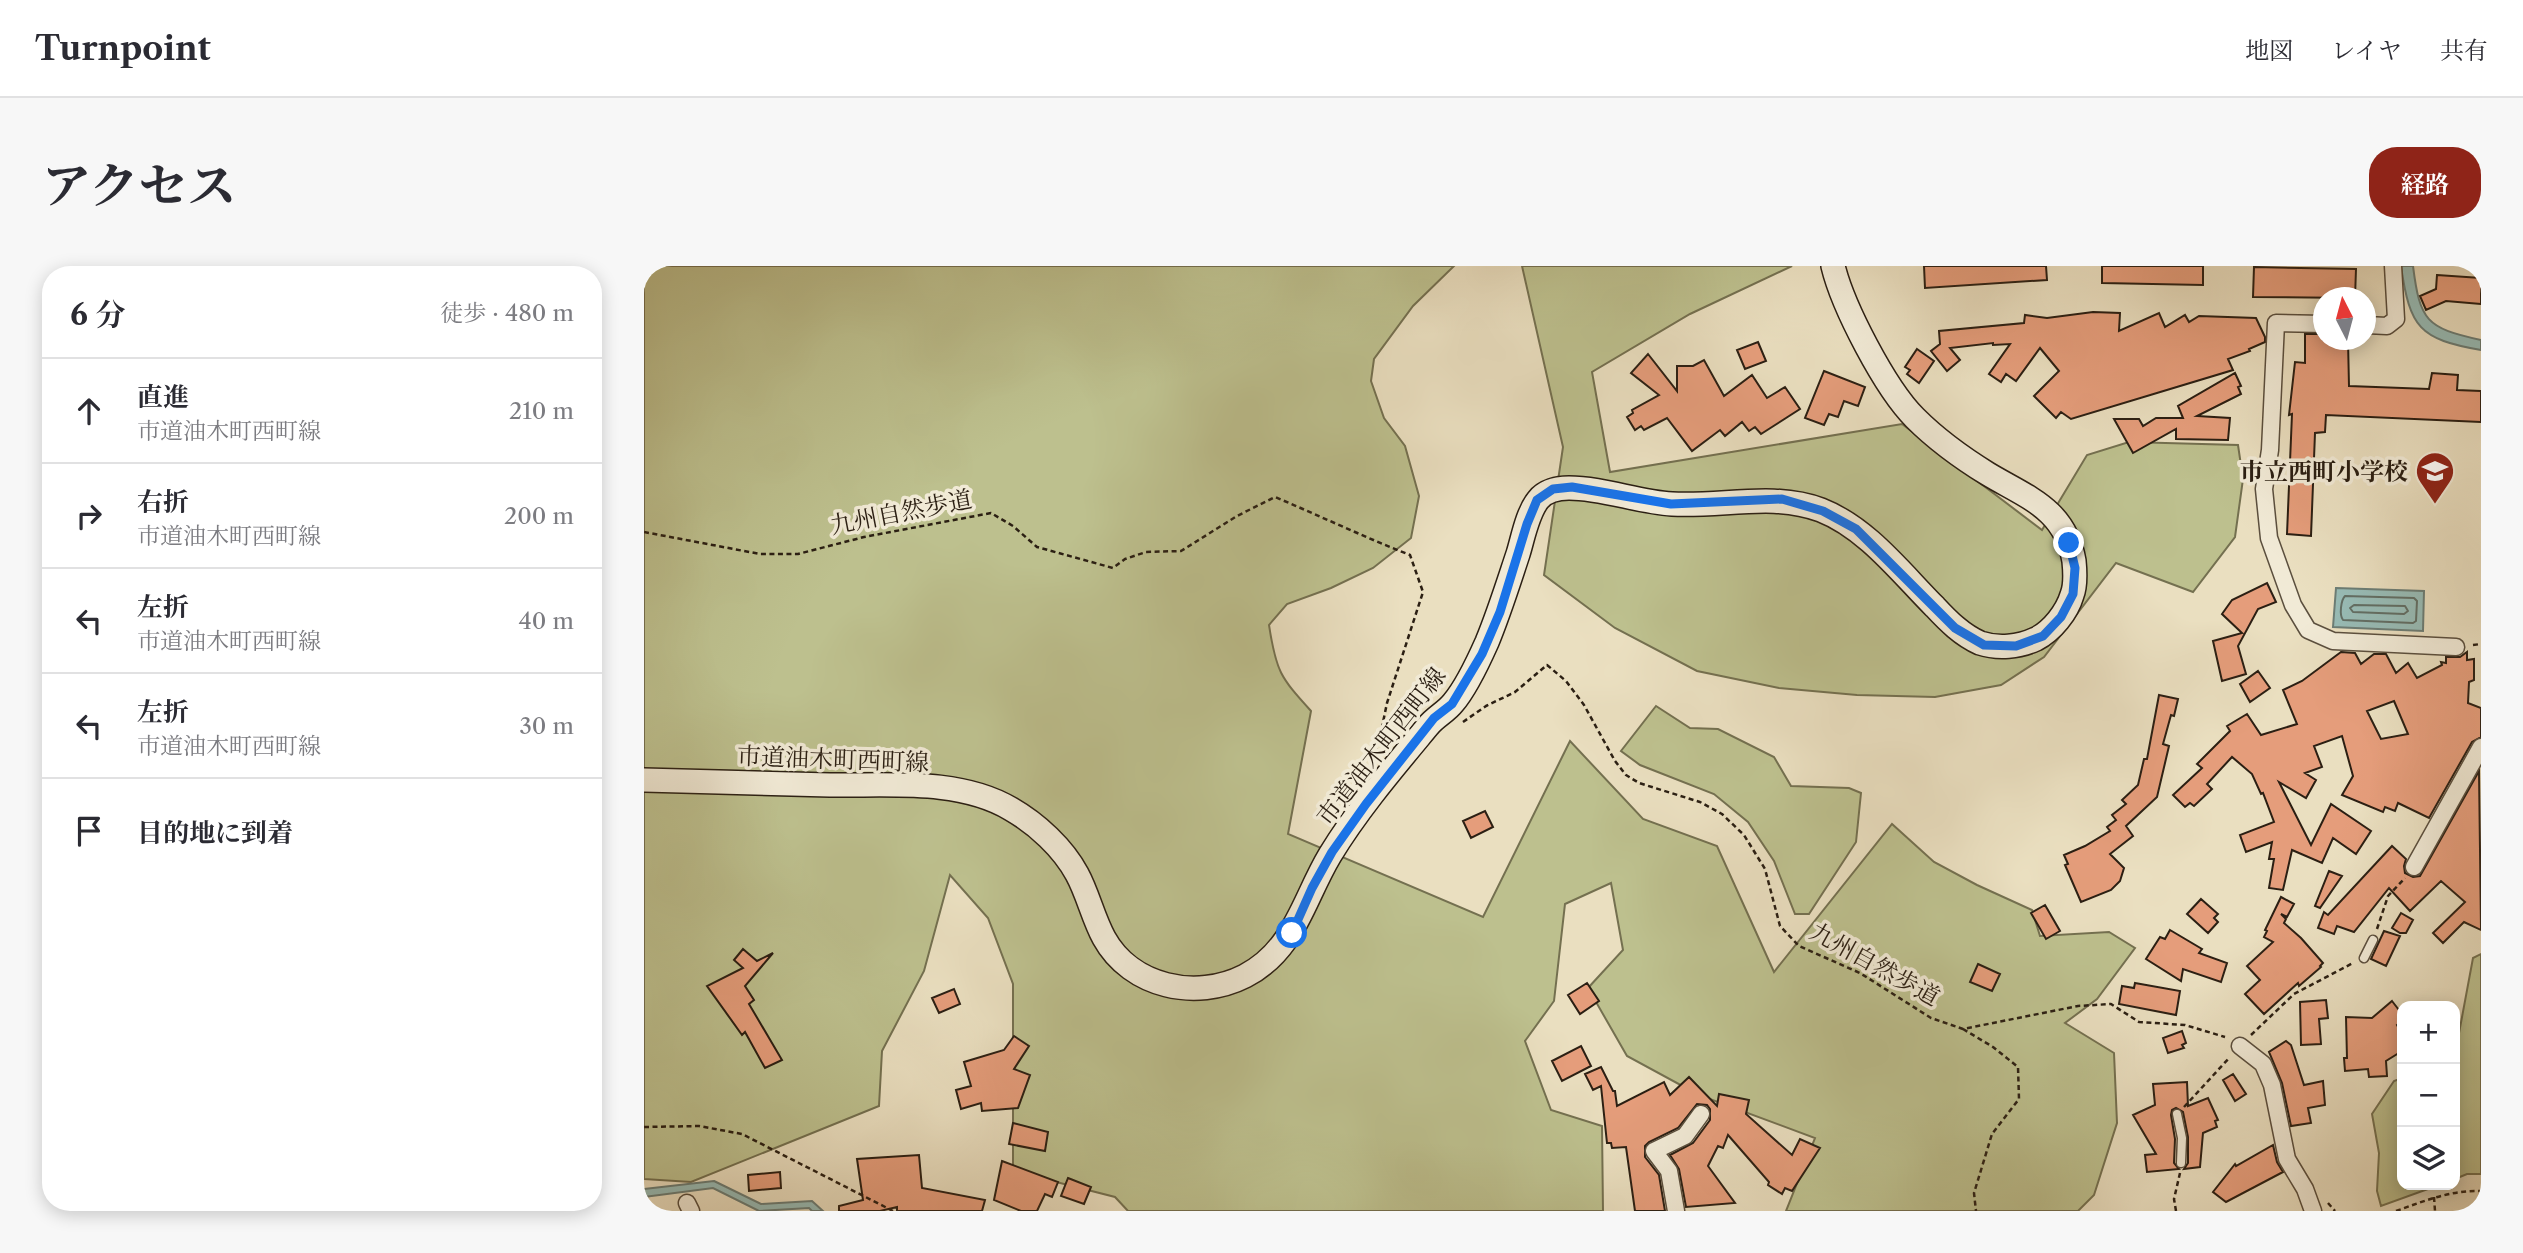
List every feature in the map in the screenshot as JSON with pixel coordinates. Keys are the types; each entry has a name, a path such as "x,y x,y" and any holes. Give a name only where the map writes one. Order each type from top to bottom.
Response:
{"street":[{"name":"市道油木町西町線","path":"644,780 908,786 961,790 1009,807 1047,836 1076,872 1102,936 1119,962 1152,982 1182,989 1220,985 1245,976 1273,957 1292,933 1332,852 1434,718 1452,704 1482,654 1500,612 1537,500 1553,489 1572,487 1671,504 1782,499 1823,511 1856,529 1955,628 1984,645 2016,646 2043,636 2061,617 2073,594 2075,568 2069,543 2058,521 2041,504 1941,443 1910,413 1888,383 1858,327 1833,266"},
{"path":"2376,326 2387,326 2396,319 2393,266"},
{"path":"2313,324 2276,323 2270,450 2264,489 2269,538 2293,605 2308,630 2333,641 2456,647"},
{"path":"2414,867 2481,747"},
{"path":"2240,1046 2263,1064 2275,1098 2287,1159 2305,1189 2313,1211"},
{"path":"1676,1211 1669,1171 1654,1151 1685,1136 1701,1114"}],"lane":[{"path":"2364,958 2373,940"},
{"path":"2177,1114 2182,1138 2181,1163"}],"path":[{"name":"九州自然歩道","path":"644,532 760,554 797,554 864,537 991,513 1013,526 1037,547 1113,568 1125,559 1146,552 1181,551 1237,516 1275,497 1352,533 1409,555 1423,592 1387,703 1374,766"},
{"name":"九州自然歩道","path":"1434,718 1449,728 1456,726 1486,706 1515,692 1547,666 1566,681 1584,705 1615,761 1626,775 1639,783 1700,802 1722,814 1744,835 1765,869 1780,926 1799,946 1860,973 1931,1018 1963,1029 2078,1006 2111,1004 2139,1022 2185,1025 2227,1038 2240,1046"},
{"path":"2373,940 2388,896 2414,867"},
{"path":"2177,1114 2240,1046 2294,994 2334,971 2364,958"},
{"path":"1963,1029 2018,1066 2019,1098 1993,1134 1974,1193 1976,1211"},
{"path":"644,1127 699,1126 742,1133 893,1211"},
{"path":"2176,1211 2174,1199 2181,1163"},
{"path":"2396,1211 2434,1197 2481,1191"},
{"path":"2434,1197 2435,1211"}],"green space":[{"path":"644,266 1454,266 1413,306 1374,359 1371,381 1384,418 1405,446 1419,496 1411,538 1373,568 1331,588 1287,604 1269,625 1281,672 1292,690 1311,711 1288,834 1483,917 1570,741 1643,819 1717,846 1774,972 1892,824 1934,862 2032,910 2040,936 2109,932 2135,948 2097,999 2065,1023 2114,1053 2117,1123 2094,1195 2078,1211 1786,1211 1815,1138 1699,1095 1627,1056 1588,988 1623,950 1611,883 1565,904 1554,1001 1525,1041 1551,1110 1602,1126 1603,1211 1128,1211 1115,1197 1013,1171 1013,984 988,918 950,875 924,971 882,1051 879,1106 691,1182 644,1179"},
{"path":"1522,266 1792,266 1690,314 1592,372 1610,472 1902,424 2042,530 2087,455 2129,442 2238,445 2243,479 2235,537 2193,592 2116,563 2044,657 2001,685 1935,697 1857,695 1779,688 1697,671 1615,628 1544,575 1563,447"},
{"path":"1656,706 1690,728 1718,729 1774,757 1791,786 1849,788 1861,793 1856,842 1809,914 1795,914 1774,861 1748,822 1714,794 1640,765 1621,751"},
{"path":"2481,954 2481,1174 2460,1177 2460,1028 2473,958"},
{"path":"2397,1080 2397,1190 2425,1190 2381,1206 2377,1191 2379,1153 2372,1114"}],"water":[{"path":"2401,266 2413,266 2419,299 2429,319 2448,331 2481,340 2481,350 2444,341 2421,327 2409,304"},
{"path":"2336,588 2424,591 2423,631 2333,627"},
{"path":"714,1181 761,1204 812,1201 823,1211 812,1211 809,1208 759,1211 713,1188 644,1197 644,1189"}],"building":[{"path":"1924,266 2046,266 2047,280 1925,288"},
{"path":"2102,266 2203,266 2203,285 2102,283"},
{"path":"2254,267 2356,269 2355,287 2313,287 2313,298 2253,297"},
{"path":"2437,275 2481,278 2481,304 2446,301 2426,310 2420,296 2436,289"},
{"path":"2093,312 2120,313 2119,331 2159,313 2165,327 2185,315 2189,322 2199,316 2256,318 2265,342 2228,359 2233,370 2071,419 2061,412 2056,418 2034,396 2059,371 2040,348 2016,381 2006,374 2001,382 1989,374 2010,344 1993,343 1950,348 1960,360 1947,371 1931,351 1940,344 1939,331 2024,323 2025,315 2047,318"},
{"path":"2305,334 2313,334 2313,350 2348,350 2349,386 2429,389 2432,373 2458,375 2457,390 2481,391 2481,422 2326,415 2325,432 2315,433 2311,536 2287,534 2292,414 2289,415 2295,362 2305,363"},
{"path":"1758,342 1766,361 1745,369 1737,350"},
{"path":"1917,349 1934,361 1919,383 1907,374 1910,370 1905,367"},
{"path":"1648,354 1677,391 1677,366 1693,366 1704,360 1724,396 1752,375 1767,398 1785,387 1800,409 1761,434 1755,427 1749,431 1742,422 1725,436 1720,430 1692,451 1667,418 1644,430 1641,426 1635,430 1627,417 1633,413 1632,410 1659,395 1631,373"},
{"path":"1824,371 1865,387 1858,406 1844,401 1838,417 1829,414 1824,425 1805,418"},
{"path":"2235,373 2241,386 2238,387 2241,394 2197,416 2230,418 2228,440 2176,439 2176,429 2133,453 2114,419 2139,419 2143,426 2156,418 2183,418 2178,406"},
{"path":"2267,583 2276,602 2258,609 2238,646 2246,674 2222,681 2213,641 2242,633 2222,614 2232,600"},
{"path":"2341,652 2355,653 2361,664 2374,654 2386,654 2396,673 2408,663 2417,678 2442,665 2441,662 2446,663 2446,657 2460,657 2467,652 2467,660 2474,659 2474,680 2469,682 2468,703 2481,708 2481,737 2472,742 2429,818 2398,803 2395,811 2385,807 2383,812 2342,795 2353,776 2342,736 2314,746 2322,767 2305,773 2316,780 2306,798 2279,782 2311,845 2331,804 2371,831 2356,854 2333,838 2322,863 2292,850 2283,890 2269,888 2274,859 2269,859 2272,842 2246,852 2240,835 2274,822 2252,774 2232,757 2207,784 2212,789 2194,806 2190,803 2185,807 2173,795 2202,768 2197,764 2230,731 2227,726 2247,714 2261,735 2297,724 2283,690 2302,681","holes":["2394,701 2408,734 2381,739 2367,711"]},
{"path":"2258,671 2270,688 2250,702 2240,684"},
{"path":"2159,695 2178,699 2163,744 2169,746 2157,797 2126,826 2133,836 2110,854 2124,868 2120,881 2111,890 2081,902 2065,865 2068,864 2064,855 2110,831 2107,827 2116,820 2112,815 2126,804 2122,800 2138,785 2144,759 2147,759"},
{"path":"2479,771 2481,930 2464,922 2443,943 2433,933 2465,902 2441,881 2410,911 2389,888 2354,932 2337,926 2334,934 2318,928 2324,912 2328,915 2392,846 2406,859 2405,873 2413,877 2420,876"},
{"path":"1485,811 1493,827 1471,838 1463,821"},
{"path":"2329,871 2342,876 2320,908 2315,906"},
{"path":"2281,897 2294,904 2287,917 2281,914 2286,919 2284,923 2323,963 2264,1014 2245,994 2260,980 2247,966 2273,942 2264,937 2267,931 2265,930"},
{"path":"2201,899 2218,914 2214,918 2218,922 2208,933 2187,914"},
{"path":"2045,905 2060,931 2046,939 2031,913"},
{"path":"2401,913 2413,920 2406,933 2392,928"},
{"path":"2170,930 2202,949 2199,953 2227,963 2221,982 2183,969 2181,981 2146,959 2160,937 2165,939"},
{"path":"2384,931 2400,936 2386,966 2371,959"},
{"path":"743,949 757,961 773,953 745,986 754,1000 749,1004 782,1060 765,1068 745,1032 742,1035 707,986 743,968 734,960"},
{"path":"1978,964 2000,974 1992,991 1970,982"},
{"path":"1587,983 1599,1001 1580,1014 1568,995"},
{"path":"2135,983 2180,991 2176,1015 2119,1004 2122,986 2134,988"},
{"path":"954,989 960,1004 939,1013 932,998"},
{"path":"2326,1000 2328,1018 2319,1019 2321,1044 2301,1045 2300,1002"},
{"path":"2392,1001 2397,1008 2397,1054 2386,1061 2387,1076 2369,1077 2368,1069 2345,1071 2346,1017 2372,1018"},
{"path":"2182,1031 2186,1043 2182,1045 2184,1048 2168,1053 2163,1038"},
{"path":"1014,1036 1029,1046 1014,1069 1030,1075 1018,1108 982,1111 981,1103 961,1109 956,1090 971,1086 964,1062 1004,1050"},
{"path":"2286,1041 2291,1045 2304,1085 2323,1081 2325,1105 2308,1108 2311,1123 2291,1126 2282,1083 2269,1052"},
{"path":"1581,1046 1591,1066 1562,1081 1552,1061"},
{"path":"1601,1067 1615,1091 1617,1106 1664,1082 1670,1095 1689,1077 1717,1106 1719,1094 1749,1100 1746,1114 1792,1155 1800,1139 1820,1148 1792,1191 1785,1188 1782,1194 1768,1185 1769,1182 1728,1135 1723,1148 1718,1146 1708,1166 1735,1203 1686,1207 1679,1169 1670,1155 1693,1143 1710,1120 1710,1109 1707,1105 1697,1104 1678,1128 1645,1146 1645,1157 1659,1175 1665,1211 1635,1211 1626,1147 1612,1148 1611,1143 1607,1143 1601,1086 1593,1090 1585,1074"},
{"path":"2233,1074 2246,1094 2235,1101 2223,1080"},
{"path":"2187,1082 2188,1106 2208,1098 2218,1120 2215,1121 2217,1127 2203,1133 2200,1167 2184,1169 2188,1163 2188,1137 2183,1112 2176,1108 2171,1115 2175,1139 2174,1163 2179,1169 2147,1172 2145,1155 2156,1154 2133,1115 2155,1105 2153,1084"},
{"path":"1013,1123 1048,1132 1045,1151 1009,1144"},
{"path":"2273,1145 2277,1162 2283,1172 2226,1202 2213,1192 2235,1164 2236,1166"},
{"path":"919,1155 922,1188 985,1200 982,1211 897,1211 897,1207 880,1211 839,1211 839,1206 863,1200 857,1159"},
{"path":"1002,1161 1058,1182 1052,1197 1045,1194 1037,1211 1021,1211 994,1200"},
{"path":"780,1172 781,1188 749,1191 748,1175"},
{"path":"1068,1178 1091,1187 1084,1204 1061,1196"}],"place":[{"name":"市立西町小学校","path":"2435,505"}],"route":[{"path":"1292,933 1332,852 1434,718 1452,704 1482,654 1500,612 1537,500 1553,489 1572,487 1671,504 1782,499 1823,511 1856,529 1955,628 1984,645 2016,646 2043,636 2061,617 2073,594 2075,568 2069,543"}]}
